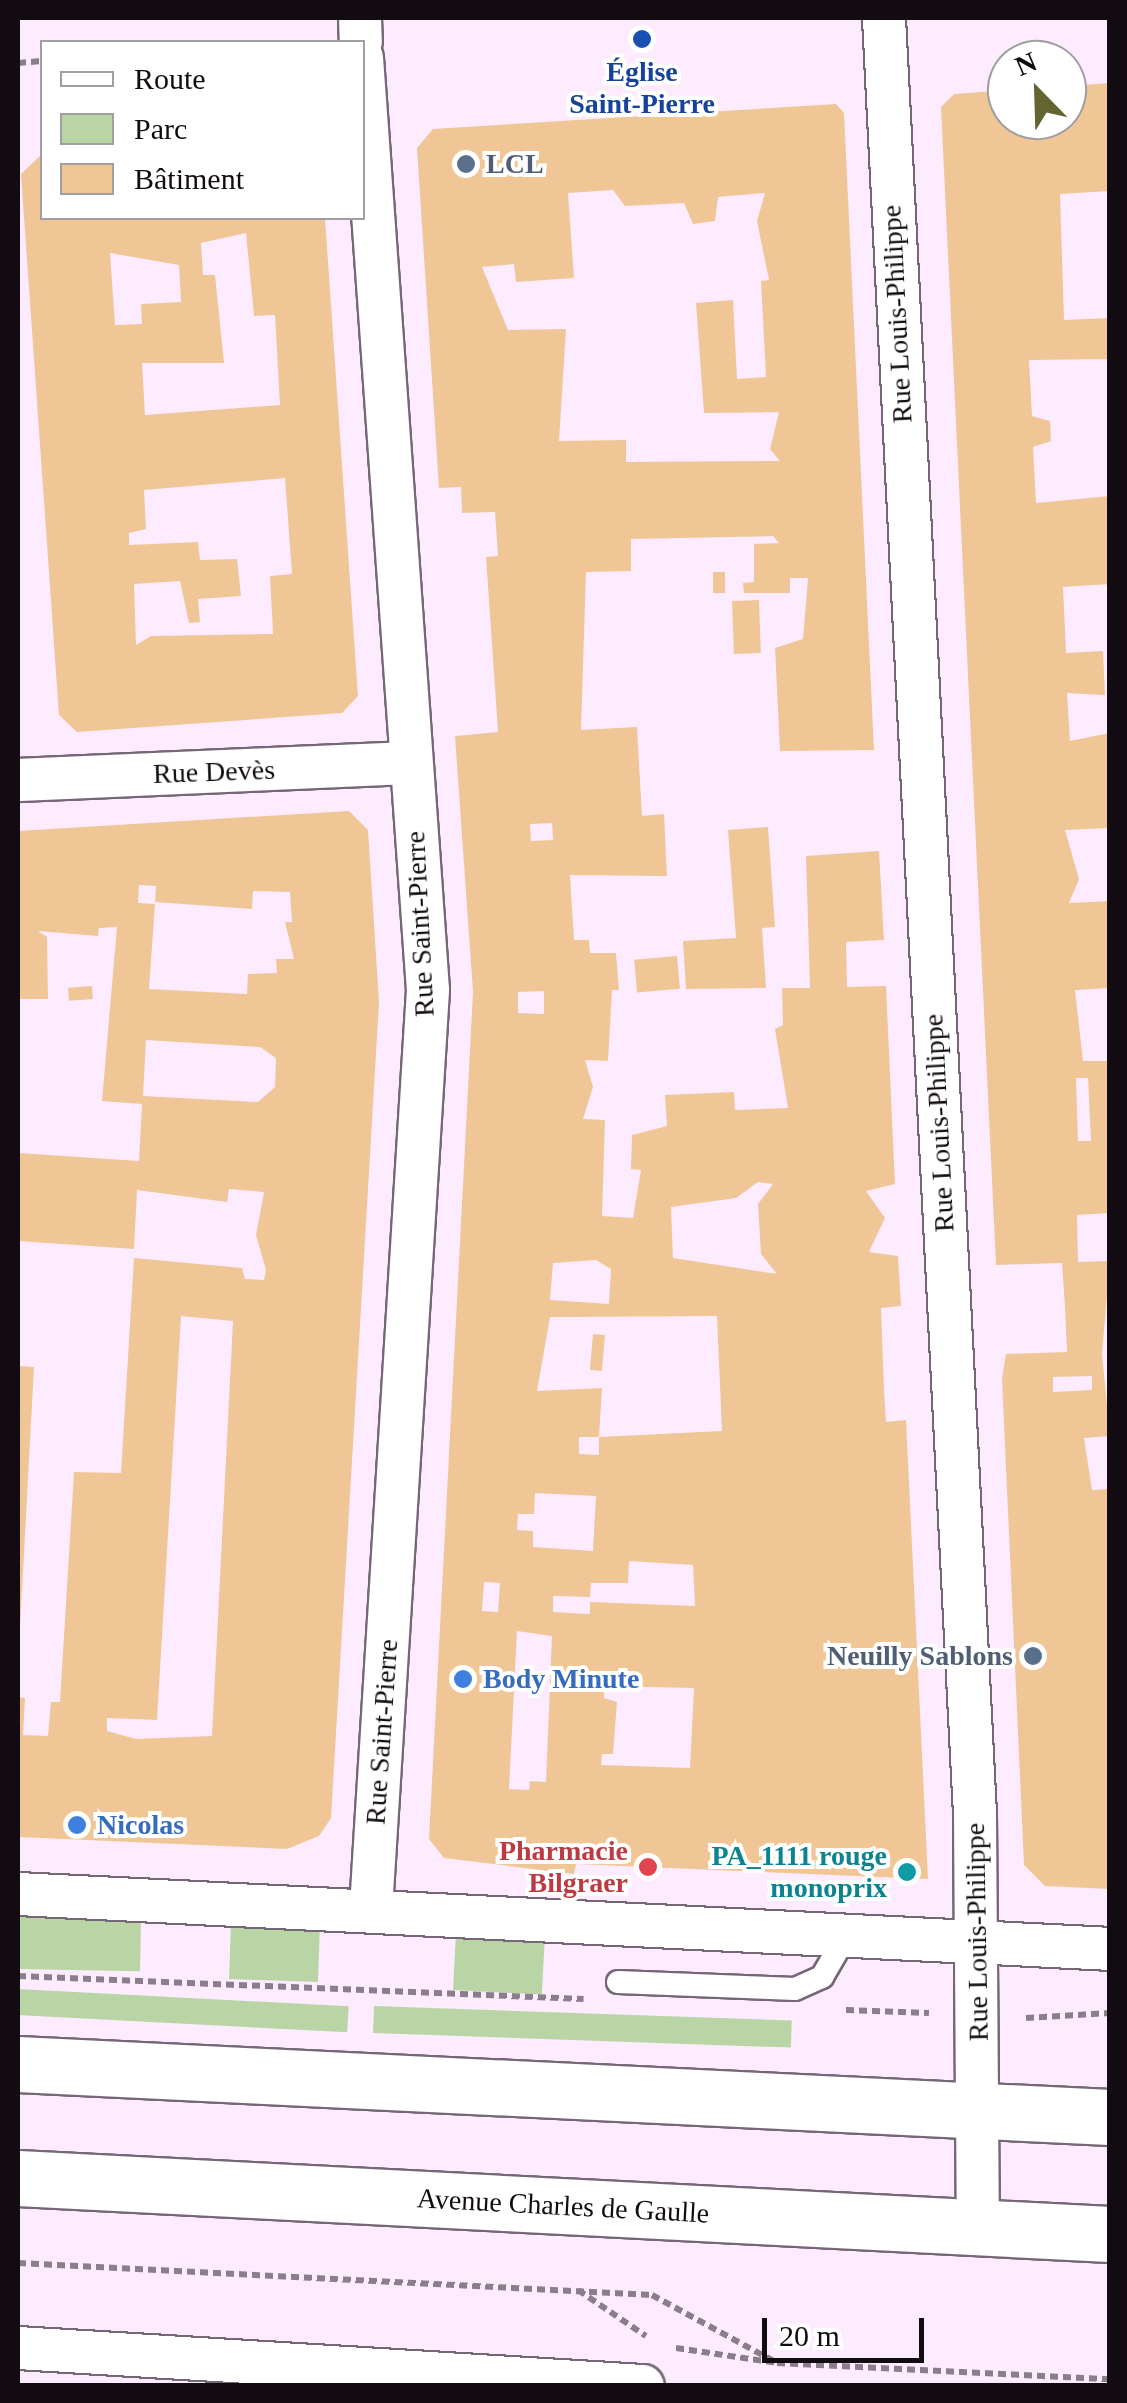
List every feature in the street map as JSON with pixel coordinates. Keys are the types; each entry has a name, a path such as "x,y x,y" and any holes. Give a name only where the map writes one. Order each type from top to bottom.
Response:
{"main road":[{"path":"18,2064 1110,2118"},
{"name":"Avenue Charles de Gaulle","path":"18,2178 1110,2234"}],"street":[{"name":"Rue Louis-Philippe","path":"884,18 977,1943 978,2229"},
{"name":"Rue Saint-Pierre","path":"365,101 428,990 370,1910"},
{"name":"Rue Devès","path":"18,780 411,763"},
{"path":"18,1894 370,1910 844,1939 1110,1949"},
{"path":"18,2348 494,2380 643,2386"}],"lane":[{"path":"618,1982 795,1989 822,1977 844,1939"}],"path":[{"path":"18,1976 589,2000"},
{"path":"825,2009 940,2014"},
{"path":"1021,2018 1110,2013"},
{"path":"18,2263 652,2295 777,2362"},
{"path":"576,2289 682,2350 777,2362 1110,2380"}],"green space":[{"path":"18,1914 141,1916 140,1971 18,1969"},
{"path":"231,1922 320,1925 318,1982 229,1979"},
{"path":"456,1932 545,1937 542,1995 453,1990"},
{"path":"18,1989 349,2006 347,2032 18,2015"},
{"path":"374,2006 792,2021 791,2048 373,2033"}],"building":[{"path":"1110,83 1110,191 1060,194 1064,320 1110,318 1110,359 1029,360 1032,416 1050,421 1051,441 1033,447 1036,503 1110,496 1110,584 1063,587 1066,653 1103,651 1105,695 1067,693 1070,741 1110,733 1110,828 1065,830 1079,879 1069,903 1110,901 1110,988 1075,990 1083,1061 1110,1061 1110,1213 1077,1215 1078,1262 1110,1261 1102,1354 1110,1436 1084,1438 1092,1490 1110,1489 1110,1889 1045,1886 1024,1865 1002,1379 1006,1354 1067,1352 1062,1263 996,1265 941,107 954,94 987,92 987,140 1087,140 1087,85","holes":["1076,1078 1088,1078 1091,1141 1078,1141","1092,1376 1092,1390 1053,1392 1053,1377"]},
{"path":"836,104 844,113 874,750 780,751 775,648 803,639 808,578 790,578 790,593 744,593 743,583 754,582 754,544 779,543 773,536 631,539 631,571 586,572 581,730 637,727 642,816 664,814 667,876 570,875 574,940 589,940 590,953 616,953 619,990 612,990 608,1061 585,1060 593,1087 583,1119 605,1120 602,1216 633,1218 641,1170 631,1169 632,1135 667,1126 665,1095 734,1092 735,1110 788,1108 775,1029 783,1025 782,988 810,988 806,856 879,851 884,940 846,942 847,987 886,986 895,1184 866,1191 885,1218 869,1252 898,1256 901,1306 881,1308 884,1390 886,1422 906,1420 928,1879 576,1864 574,1874 444,1858 429,1839 473,992 455,736 498,732 486,557 498,556 495,512 462,513 461,487 439,488 417,148 433,129","holes":["613,190 625,206 684,203 693,224 715,221 718,197 765,193 757,221 769,280 761,281 766,377 737,379 733,300 696,303 704,413 779,412 770,449 780,461 626,462 626,440 559,441 566,329 508,330 482,267 514,264 516,282 574,278 568,193","552,823 553,840 531,841 530,824","544,991 544,1014 518,1013 518,992","758,1182 773,1184 758,1204 761,1254 777,1274 673,1258 671,1207 736,1198","596,1260 611,1269 609,1304 550,1300 553,1263","717,1316 722,1431 599,1437 602,1388 537,1391 550,1317","579,1437 599,1437 599,1455 579,1454","535,1493 596,1496 593,1551 533,1547 533,1531 517,1530 518,1514 534,1514","629,1561 693,1565 695,1606 590,1602 590,1614 553,1612 553,1596 590,1597 591,1583 628,1583","484,1582 500,1583 498,1612 482,1611","517,1631 552,1636 546,1782 530,1781 529,1790 509,1789","604,1686 694,1688 690,1768 601,1765 602,1754 613,1754 617,1702 604,1698"]},
{"path":"40,156 40,220 325,220 358,696 342,713 77,732 59,715 21,174","holes":["246,233 254,316 275,315 280,405 145,415 142,363 224,363 215,275 203,275 201,243","110,253 179,265 181,302 141,304 142,324 115,325","285,478 292,574 270,576 273,634 151,636 136,645 134,584 180,581 189,623 200,622 198,599 241,596 237,559 200,560 198,542 129,545 129,533 146,529 144,490"]},
{"path":"713,572 725,572 725,593 713,593"},
{"path":"759,600 761,653 734,654 732,601"},
{"path":"349,811 368,830 379,1002 331,1818 319,1836 287,1849 18,1837 18,1697 25,1698 23,1735 48,1736 51,1702 60,1702 74,1472 121,1473 134,1258 242,1268 245,1279 264,1280 266,1270 256,1235 264,1192 229,1189 227,1202 137,1190 134,1249 18,1241 18,1153 139,1161 142,1104 102,1101 117,927 99,928 98,936 38,931 47,937 48,999 18,999 18,831","holes":["139,885 156,886 155,902 252,909 253,891 290,892 292,922 285,922 294,959 276,959 277,973 248,974 247,994 149,989 155,904 138,903","146,1040 260,1047 276,1058 275,1087 258,1102 143,1096","181,1316 233,1321 212,1736 136,1739 107,1731 107,1718 157,1720"]},
{"path":"768,827 775,927 762,928 766,988 686,989 683,941 736,938 728,830"},
{"path":"677,956 680,989 637,993 634,960"},
{"path":"92,986 93,999 69,1001 68,988"},
{"path":"593,1334 605,1335 602,1371 590,1370"},
{"path":"18,1366 34,1367 20,1628 18,1628"}],"place":[{"name":"Église Saint-Pierre","path":"642,39"},
{"name":"LCL","path":"466,164"},
{"name":"Neuilly Sablons","path":"1033,1656"},
{"name":"Body Minute","path":"463,1679"},
{"name":"Nicolas","path":"77,1825"},
{"name":"Pharmacie Bilgraer","path":"648,1867"},
{"name":"PA_1111 rouge monoprix","path":"907,1872"}]}
